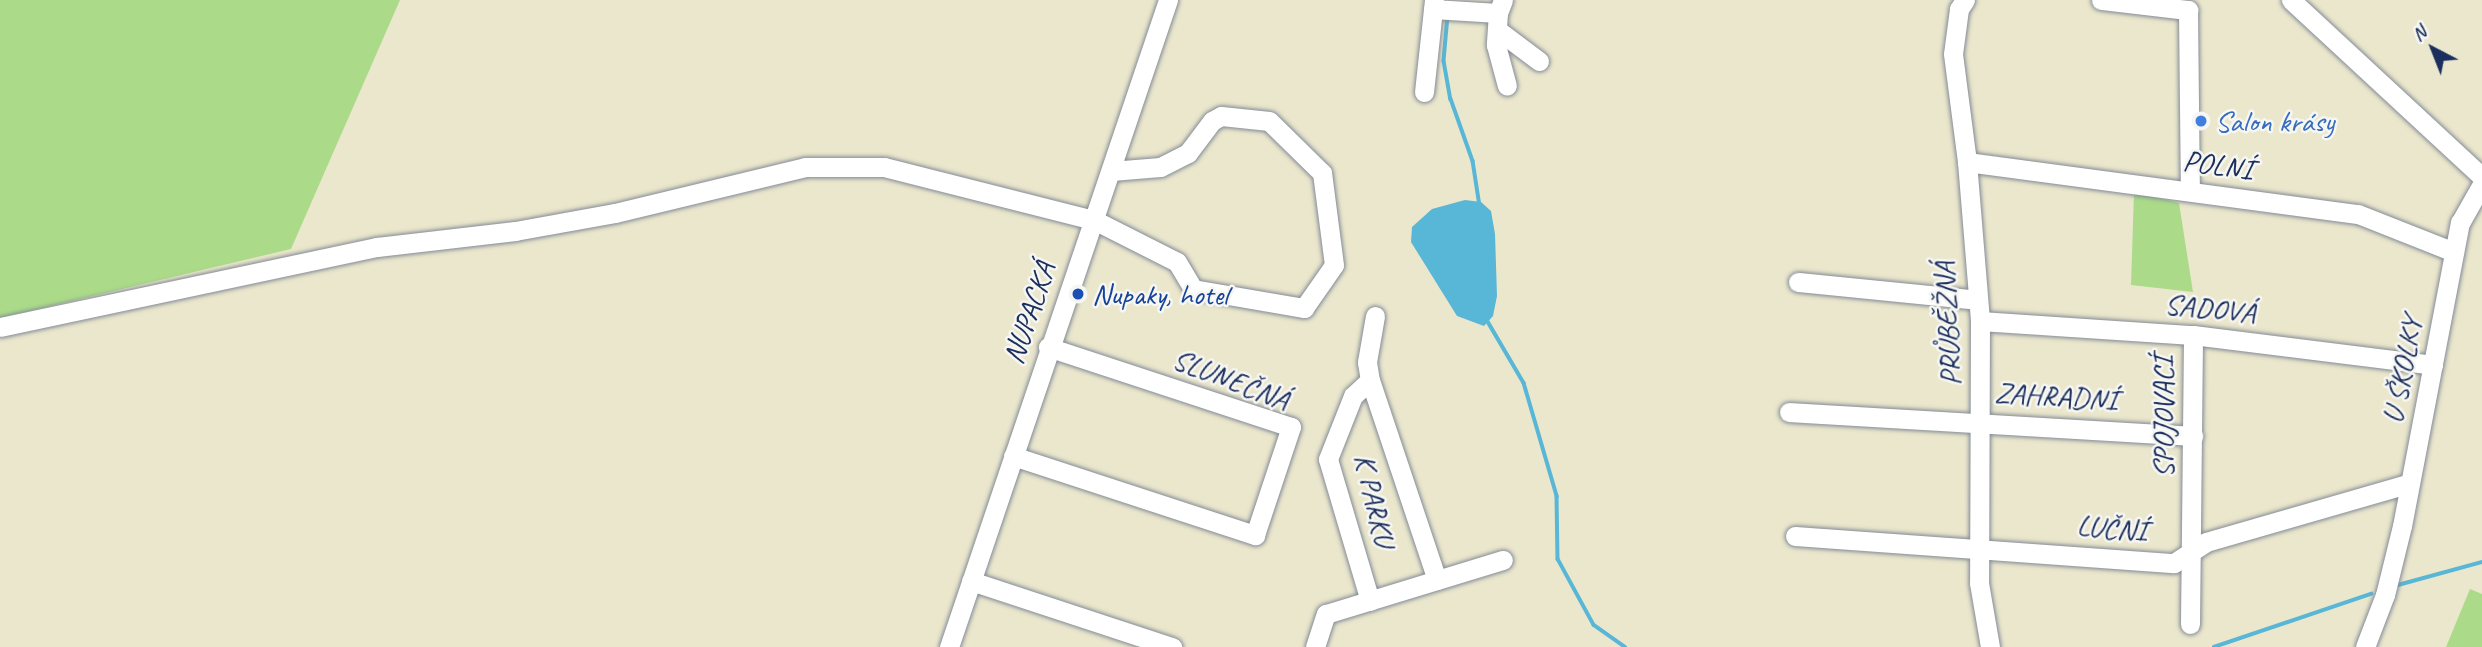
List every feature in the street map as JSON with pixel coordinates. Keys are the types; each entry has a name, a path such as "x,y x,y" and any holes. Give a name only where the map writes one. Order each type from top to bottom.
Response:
{"street":[{"name":"NUPACKÁ","path":"949,647 1048,347 1168,0"},
{"name":"PRŮBĚŽNÁ","path":"1965,0 1953,54 1968,162 1980,321 1982,421 1979,550 1990,647"},
{"path":"2101,0 2192,5 2190,191"},
{"path":"2291,0 2482,177"},
{"path":"1424,92 1441,7 1500,15 1539,61"},
{"path":"1500,15 1496,45 1507,86"},
{"path":"0,327 377,247 515,231 615,213 805,167 884,167 1094,220 1177,262 1193,289 1304,308 1334,265 1322,173 1269,121 1221,116 1212,121 1188,153 1160,167 1111,171"},
{"name":"POLNÍ","path":"1968,162 2358,214 2454,252"},
{"name":"U ŠKOLKY","path":"2365,647 2391,573 2454,252 2466,208 2482,184"},
{"path":"1798,282 1977,300"},
{"name":"K PARKU","path":"1375,316 1367,362 1370,380 1437,580"},
{"name":"SADOVÁ","path":"1980,321 2193,335 2433,365"},
{"name":"SPOJOVACÍ","path":"2190,624 2193,335"},
{"name":"SLUNEČNÁ","path":"1013,456 1255,535 1291,427 1048,347"},
{"name":"K PARKU","path":"1370,380 1353,396 1328,459 1370,601"},
{"name":"ZAHRADNÍ","path":"1789,412 1982,421 2193,436"},
{"name":"LUČNÍ","path":"1795,536 2174,563 2206,542 2410,483"},
{"path":"1315,647 1326,614 1503,560"},
{"path":"971,581 1172,647"}],"green space":[{"path":"0,0 400,0 291,249 0,318"},
{"path":"2134,192 2179,203 2193,292 2131,285"},
{"path":"2470,589 2482,594 2482,647 2446,647"}],"water":[{"path":"1465,200 1481,202 1491,211 1495,234 1497,296 1493,316 1484,326 1457,316 1411,242 1412,227 1432,209"}],"waterway":[{"path":"1448,16 1444,61 1451,99 1473,161 1480,206"},
{"path":"1487,320 1524,383 1557,496 1558,559 1594,625 1625,647"},
{"path":"2398,585 2482,562"},
{"path":"2214,647 2371,594"}],"place":[{"name":"Salon krásy","path":"2201,121"},
{"name":"Nupaky, hotel","path":"1078,294"}]}
